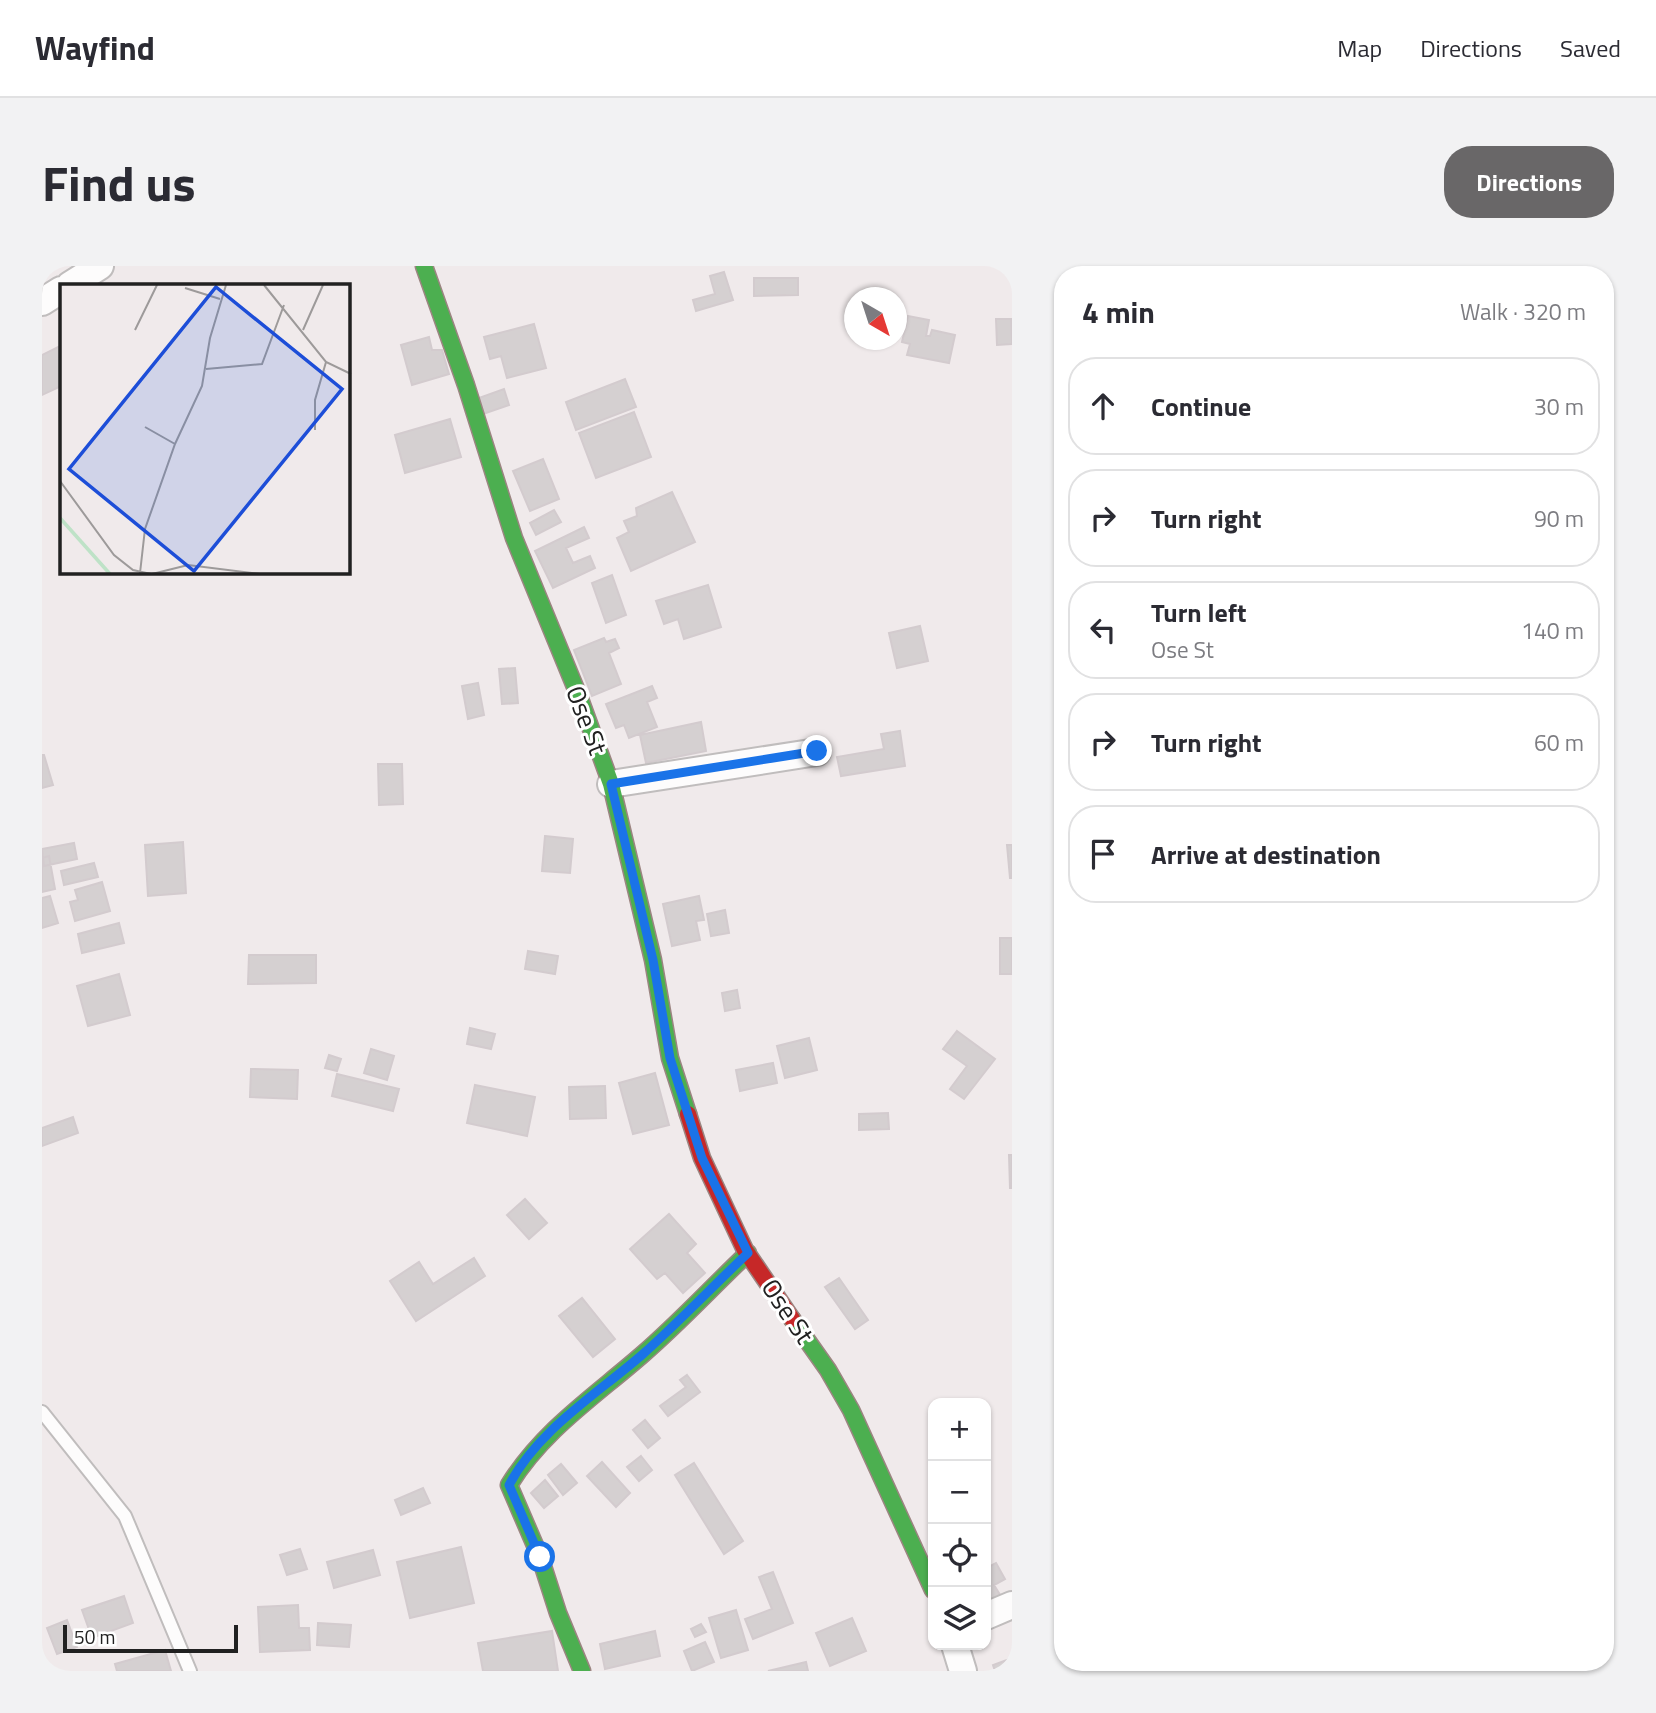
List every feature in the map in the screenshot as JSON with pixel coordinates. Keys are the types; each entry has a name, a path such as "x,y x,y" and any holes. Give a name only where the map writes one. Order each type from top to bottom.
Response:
{"street":[{"path":"71,284 100,266"},
{"name":"Ose St","path":"424,266 466,385 513,538 611,784 653,960 670,1058 702,1158 748,1253 828,1370 851,1410 932,1587"},
{"path":"42,302 60,291"},
{"path":"611,784 817,751"},
{"path":"582,1671 558,1613 540,1557 509,1485 517,1469 539,1441 643,1354 748,1253"},
{"path":"991,1614 1012,1605"},
{"path":"956,1650 962,1671"}],"lane":[{"path":"42,1412 125,1516 190,1671"}],"building":[{"path":"724,272 733,300 696,311 693,300 715,294 710,276"},
{"path":"754,278 798,278 798,295 754,296"},
{"path":"908,316 929,320 926,336 930,336 932,330 955,335 949,363 907,355 910,344 907,343"},
{"path":"996,319 1011,319 1012,344 997,345"},
{"path":"534,324 546,368 507,378 501,356 490,359 484,337"},
{"path":"429,337 432,350 442,350 449,374 412,385 401,345"},
{"path":"60,346 60,386 42,395 42,355"},
{"path":"625,379 636,407 576,430 566,402"},
{"path":"504,389 509,405 483,414 476,399"},
{"path":"634,412 651,457 596,478 579,433"},
{"path":"450,419 461,457 405,473 395,435"},
{"path":"543,459 559,499 530,511 513,471"},
{"path":"672,492 695,542 631,571 617,538 629,532 624,521 637,516 636,508"},
{"path":"554,510 561,522 536,535 530,523"},
{"path":"584,527 589,538 566,548 573,563 590,556 595,568 553,588 535,551"},
{"path":"612,575 626,615 606,623 592,583"},
{"path":"708,585 721,627 684,639 678,619 664,624 656,601"},
{"path":"920,626 928,661 897,668 889,633"},
{"path":"604,638 606,642 615,639 619,648 609,653 621,684 592,696 574,650"},
{"path":"515,668 518,703 502,704 499,669"},
{"path":"478,683 484,715 468,719 462,686"},
{"path":"652,686 657,698 647,702 657,727 629,738 624,725 616,728 606,704"},
{"path":"701,722 706,751 646,763 640,735"},
{"path":"900,731 905,766 841,776 837,757 884,749 881,734"},
{"path":"42,755 53,785 42,788"},
{"path":"378,764 402,764 403,804 379,805"},
{"path":"545,836 573,839 570,873 542,871"},
{"path":"183,842 186,893 148,896 145,845"},
{"path":"74,843 77,859 44,866 42,849"},
{"path":"1007,845 1012,845 1012,878 1010,878"},
{"path":"49,856 55,889 42,892 42,858"},
{"path":"94,863 98,877 64,885 61,871"},
{"path":"102,882 110,911 75,921 70,902 78,900 75,890"},
{"path":"50,896 58,923 42,928 42,898"},
{"path":"699,896 704,920 696,921 700,940 672,946 663,904"},
{"path":"725,910 729,933 711,936 707,914"},
{"path":"119,923 124,943 82,953 78,934"},
{"path":"1000,938 1012,938 1012,974 1000,974"},
{"path":"528,951 558,956 555,974 525,969"},
{"path":"249,955 316,955 316,983 248,984"},
{"path":"119,974 130,1015 88,1026 77,986"},
{"path":"737,990 740,1008 725,1011 722,993"},
{"path":"470,1028 495,1034 491,1049 467,1044"},
{"path":"957,1031 995,1059 964,1099 950,1089 967,1066 943,1049"},
{"path":"809,1038 817,1070 785,1078 777,1046"},
{"path":"371,1049 394,1056 387,1080 364,1073"},
{"path":"329,1055 341,1059 337,1071 325,1068"},
{"path":"773,1063 777,1083 740,1091 736,1070"},
{"path":"251,1069 298,1070 297,1099 250,1097"},
{"path":"655,1073 669,1125 633,1134 619,1083"},
{"path":"337,1074 399,1089 393,1111 332,1096"},
{"path":"475,1085 535,1097 527,1136 467,1123"},
{"path":"605,1086 606,1118 570,1119 569,1087"},
{"path":"888,1113 889,1129 859,1130 859,1114"},
{"path":"73,1117 78,1133 42,1146 42,1128"},
{"path":"1009,1155 1012,1155 1012,1188 1010,1188"},
{"path":"525,1199 547,1223 529,1239 507,1215"},
{"path":"669,1214 696,1244 687,1253 705,1273 683,1293 665,1273 657,1279 630,1249"},
{"path":"474,1258 485,1276 416,1321 390,1281 419,1262 433,1284"},
{"path":"839,1278 868,1320 855,1329 825,1287"},
{"path":"582,1298 615,1339 593,1357 559,1316"},
{"path":"687,1375 700,1392 668,1416 660,1406 686,1387 680,1380"},
{"path":"645,1420 660,1438 648,1448 633,1430"},
{"path":"641,1456 652,1470 639,1481 627,1467"},
{"path":"602,1462 630,1493 616,1507 587,1476"},
{"path":"694,1463 743,1541 724,1554 675,1475"},
{"path":"561,1464 577,1483 563,1495 548,1475"},
{"path":"545,1480 558,1496 544,1508 531,1493"},
{"path":"423,1488 430,1503 401,1515 395,1500"},
{"path":"461,1547 474,1603 410,1618 397,1562"},
{"path":"300,1549 307,1569 287,1575 280,1555"},
{"path":"373,1550 380,1575 334,1588 327,1562"},
{"path":"996,1563 1005,1579 994,1585 1002,1598 991,1604 991,1587 991,1566"},
{"path":"773,1572 793,1623 753,1639 745,1619 772,1609 759,1577"},
{"path":"124,1596 133,1623 92,1638 82,1610"},
{"path":"298,1605 299,1628 309,1628 310,1650 260,1652 258,1607"},
{"path":"736,1610 748,1650 721,1658 709,1618"},
{"path":"852,1618 866,1651 830,1666 816,1633"},
{"path":"67,1620 77,1647 57,1654 47,1628"},
{"path":"318,1623 351,1625 349,1647 317,1645"},
{"path":"701,1624 706,1632 695,1637 691,1629"},
{"path":"552,1631 558,1671 483,1671 478,1643"},
{"path":"655,1631 660,1656 605,1669 600,1644"},
{"path":"705,1642 714,1662 692,1671 684,1651"},
{"path":"165,1650 171,1671 117,1671 115,1664"},
{"path":"1012,1658 1012,1671 995,1671 993,1665"},
{"path":"806,1662 808,1671 768,1671"}],"traffic: fast":[{"path":"424,266 466,385 514,538 580,699 611,784 653,960 670,1058 688,1114"},
{"path":"582,1671 558,1613 540,1557 509,1485 554,1430 657,1342 748,1253"},
{"path":"792,1319 828,1370 851,1410 932,1587"}],"traffic: jam":[{"path":"688,1114 702,1158 745,1250 792,1319"}],"route":[{"path":"540,1557 509,1485 517,1469 539,1441 643,1354 748,1253 702,1158 670,1058 653,960 611,784 817,751"}]}
